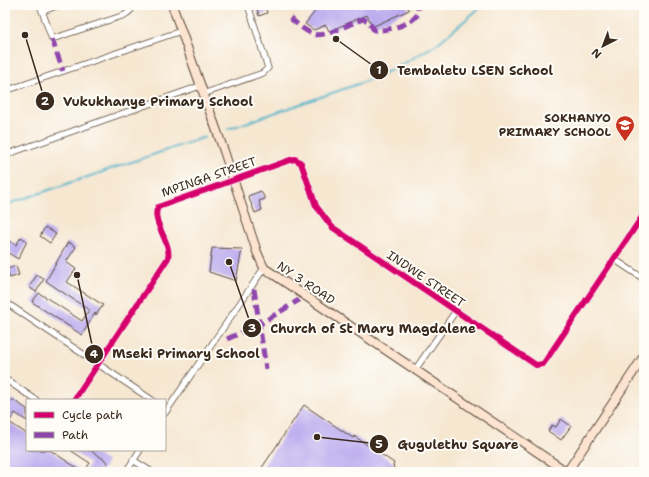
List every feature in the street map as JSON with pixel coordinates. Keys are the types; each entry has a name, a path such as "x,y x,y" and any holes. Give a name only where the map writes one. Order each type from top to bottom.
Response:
{"street":[{"path":"59,5 41,8 52,39 125,15 131,10 133,5"},
{"name":"NY 3 ROAD","path":"172,5 234,180 256,252 264,268 567,472"},
{"path":"5,155 202,90 263,73 268,68 248,5"},
{"path":"5,91 181,31"},
{"name":"MPINGA STREET","path":"75,399 168,258 168,249 156,217 158,207 290,160 298,160"},
{"name":"INDWE STREET","path":"298,160 303,166 316,206 332,227 532,364 539,365 546,360 644,214"},
{"path":"614,259 644,279"},
{"path":"166,411 264,268"},
{"path":"5,302 150,399"},
{"path":"415,370 455,312"},
{"path":"567,472 644,356"},
{"path":"5,379 35,399"},
{"path":"126,472 139,451"},
{"path":"134,460 152,472"}],"building":[{"path":"256,5 265,5 267,13 259,16"},
{"path":"311,5 376,5 376,7 381,5 407,5 409,10 374,26 367,15 329,31 326,25 314,30 305,24 317,9"},
{"path":"261,191 265,199 259,201 262,210 255,213 248,196"},
{"path":"45,227 56,234 50,243 40,236"},
{"path":"21,237 27,241 18,259 5,251 5,238 16,245"},
{"path":"68,242 76,247 66,262 76,269 67,282 103,305 96,315 95,313 82,335 32,302 39,293 82,321 89,310 46,281"},
{"path":"212,248 242,249 236,281 209,272"},
{"path":"16,266 19,275 10,278 7,269"},
{"path":"37,275 44,279 36,292 29,287"},
{"path":"12,399 26,408 26,420 15,413 9,422 26,433 26,451 52,451 83,472 5,472 5,410"},
{"path":"304,405 394,463 393,465 395,472 259,472"},
{"path":"561,419 571,426 561,440 548,431 552,425 556,427"},
{"path":"72,451 92,451 108,462 102,471 99,469 97,472 84,472 90,463"}],"waterway":[{"path":"228,129 361,83 398,67 437,44 483,5"},
{"path":"5,205 205,137"}],"marked path":[{"path":"290,18 307,31 318,35 338,30 363,19 368,21 374,30 385,29 404,24 415,18 418,14 418,5"},
{"path":"52,39 63,71"},
{"path":"254,289 266,369"},
{"path":"227,339 260,324 299,300"}],"cycle path":[{"path":"75,399 168,258 167,245 157,219 156,213 158,207 290,160 295,159 301,163 316,206 332,227 536,365 543,364 546,360 644,214"}],"place":[{"name":"Vukukhanye Primary School","path":"25,35"},
{"name":"Tembaletu LSEN School","path":"336,39"},
{"name":"SOKHANYO PRIMARY SCHOOL","path":"625,142"},
{"name":"Church of St Mary Magdalene","path":"229,262"},
{"name":"Mseki Primary School","path":"77,275"},
{"name":"Gugulethu Square","path":"317,437"}]}
